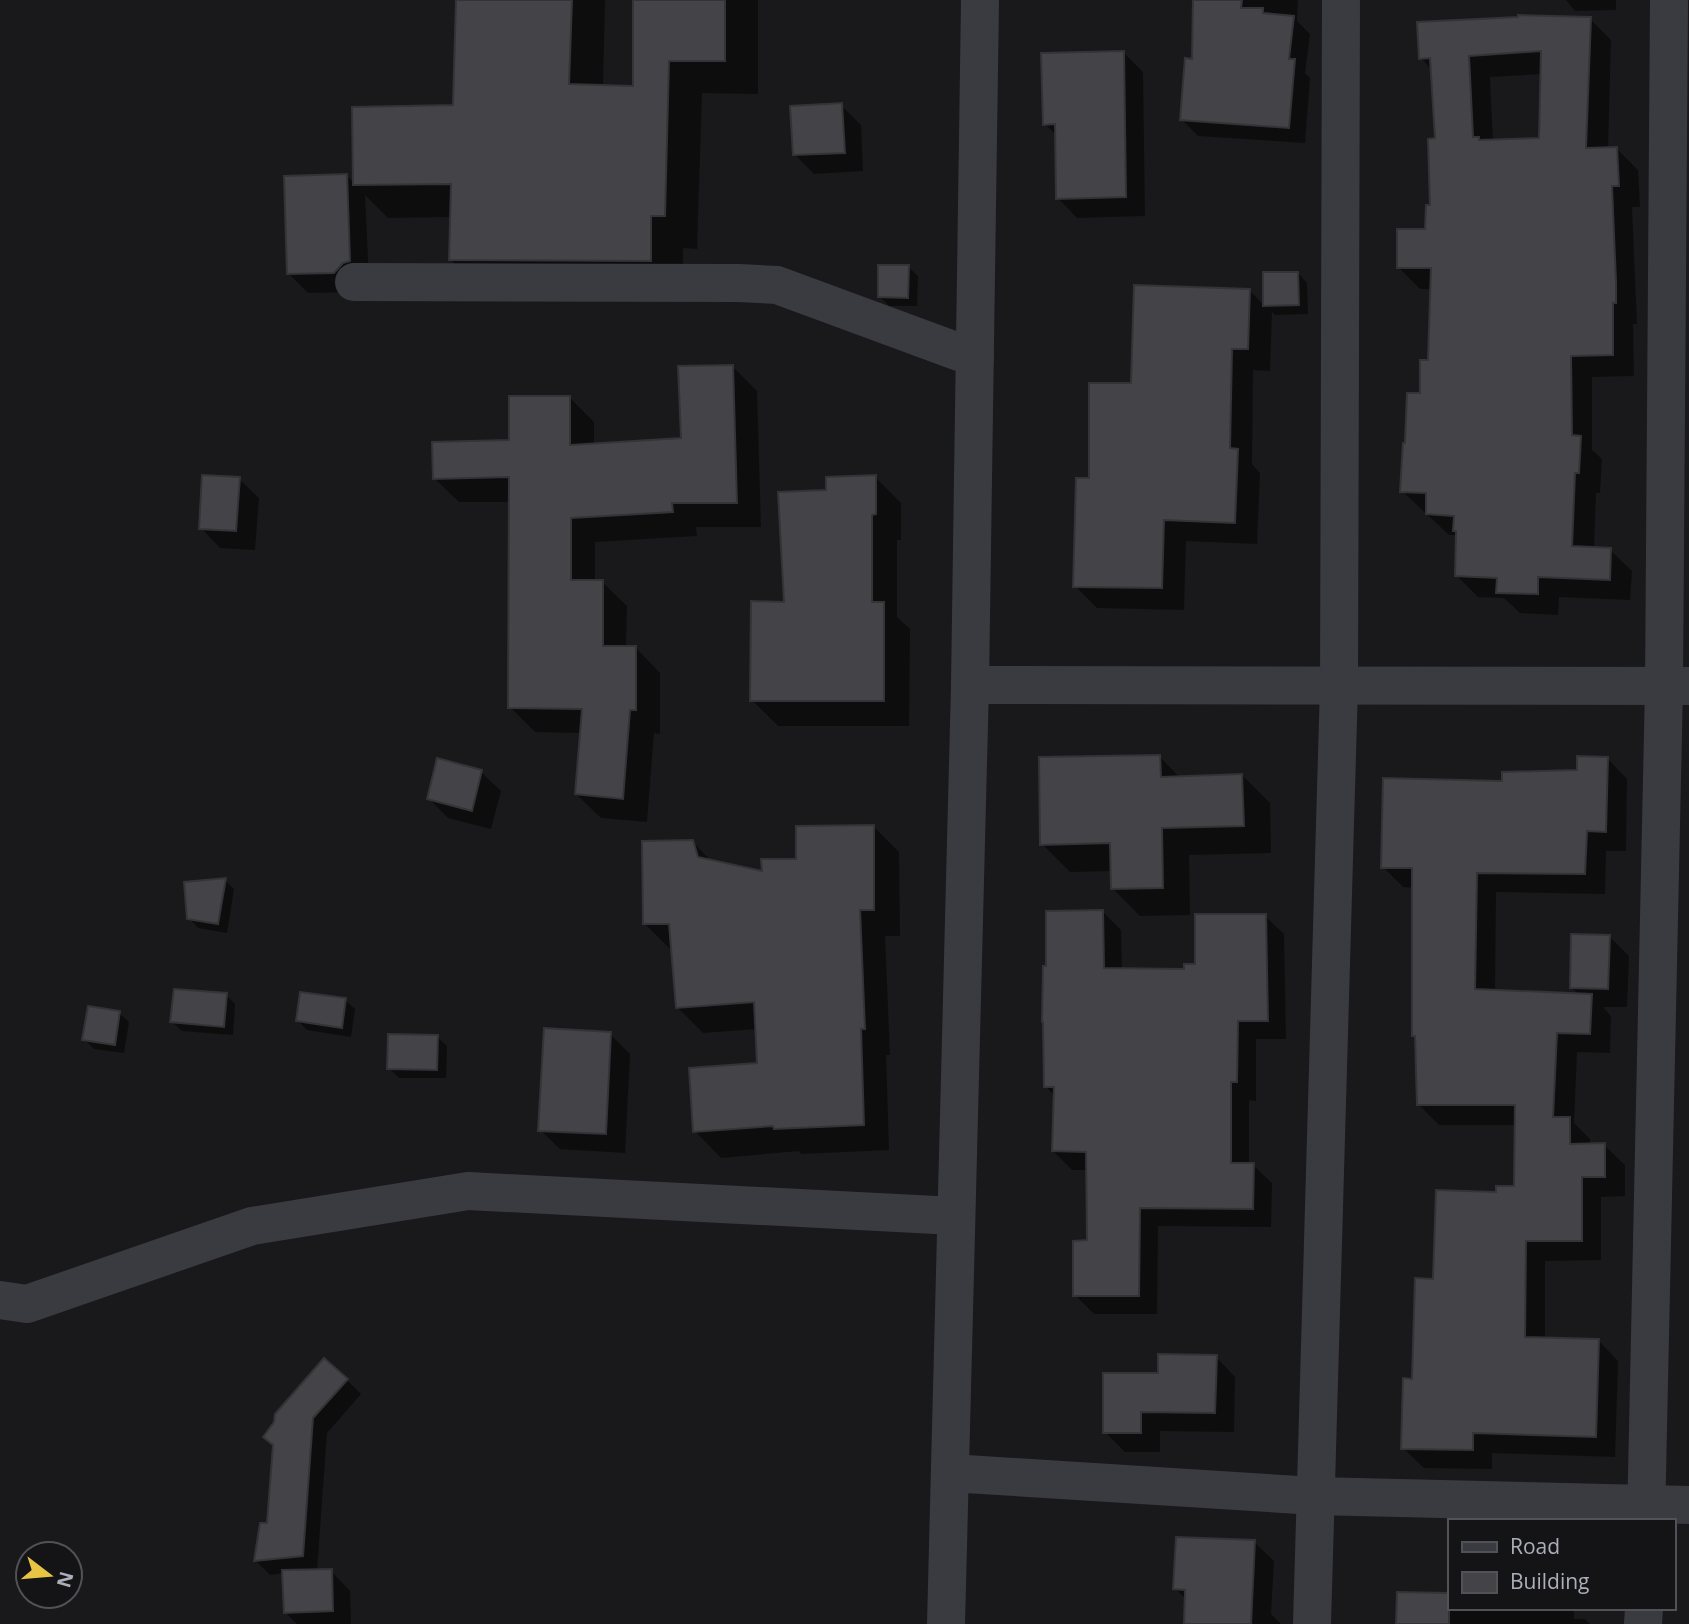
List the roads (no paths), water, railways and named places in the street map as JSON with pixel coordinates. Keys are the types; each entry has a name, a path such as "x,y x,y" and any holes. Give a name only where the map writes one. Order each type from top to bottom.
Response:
{"street":[{"path":"946,1624 970,685 980,0"},
{"path":"1312,1624 1339,685 1341,0"},
{"path":"1646,1512 1676,686 1669,0"},
{"path":"354,282 777,285 975,358"},
{"path":"970,685 1676,686"},
{"path":"0,1300 27,1304 252,1226 468,1191 955,1216"},
{"path":"950,1473 1315,1496 1646,1512 1689,1504"}]}
